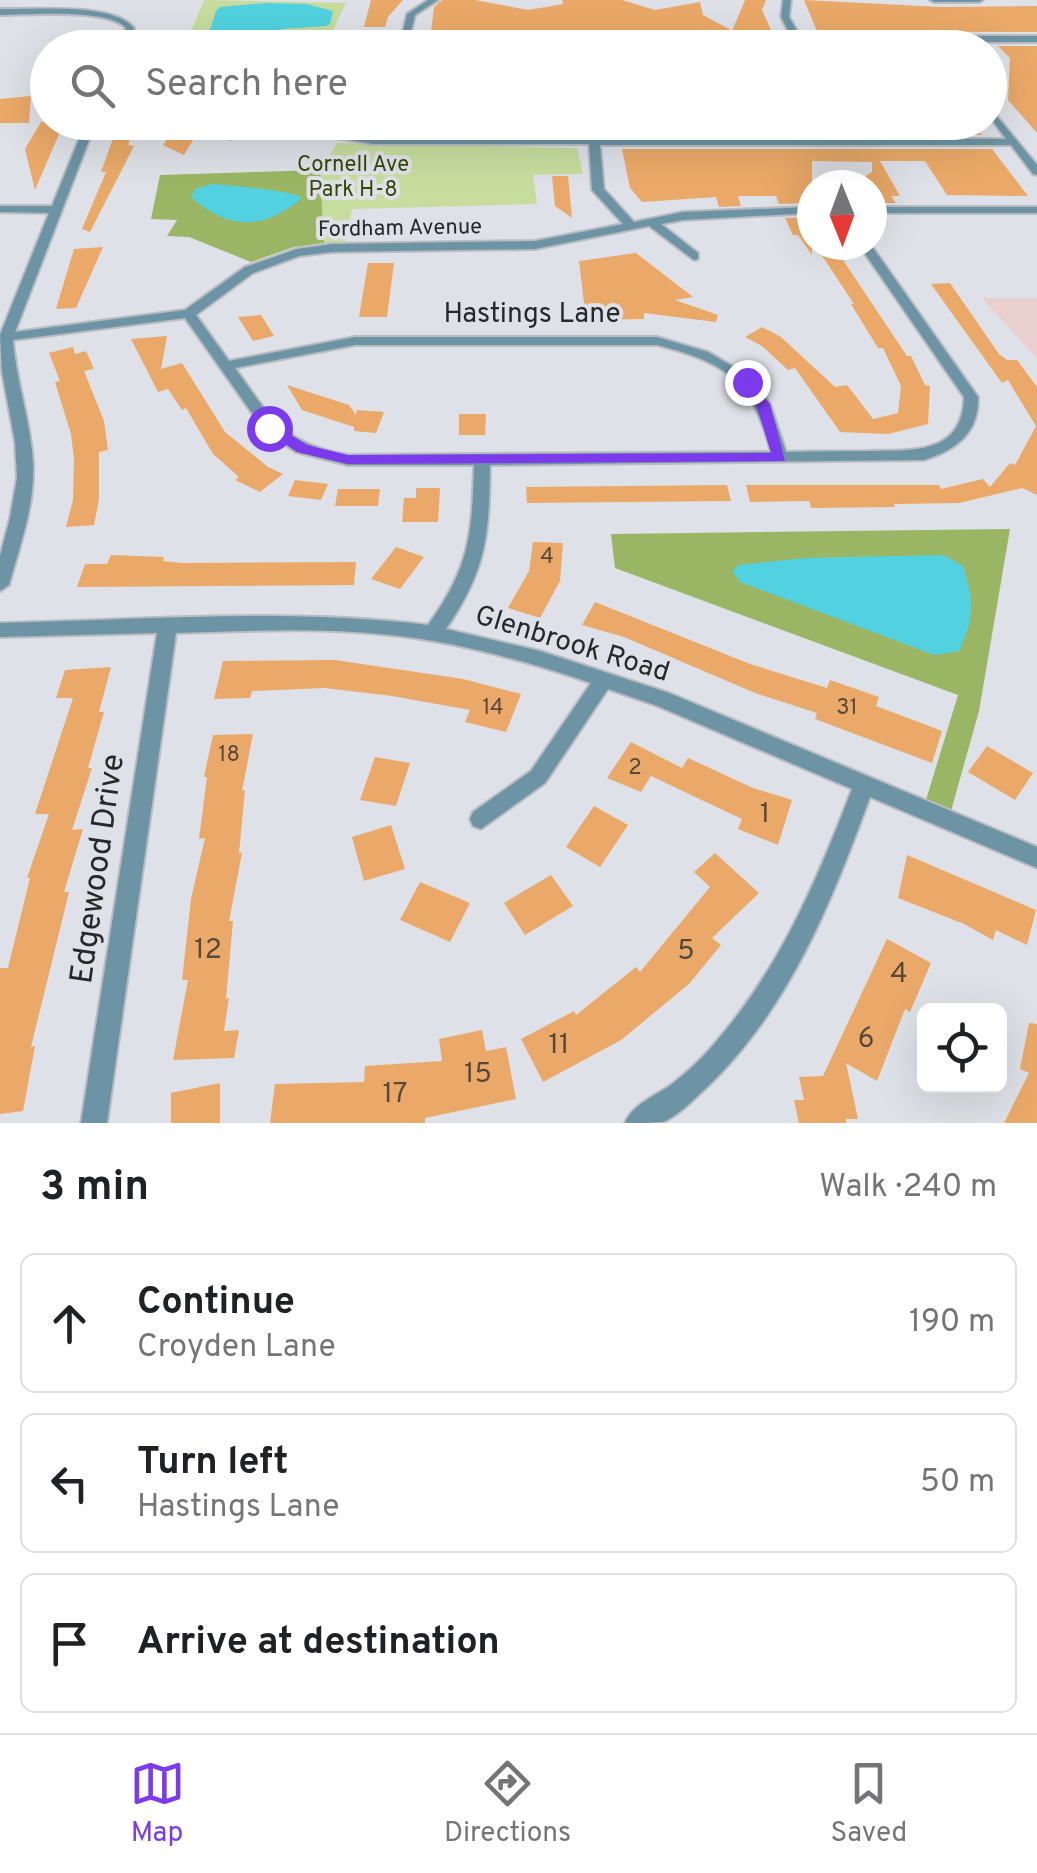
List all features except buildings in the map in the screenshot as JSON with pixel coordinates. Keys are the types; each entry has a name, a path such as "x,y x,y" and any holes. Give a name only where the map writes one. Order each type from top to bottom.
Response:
{"street":[{"path":"46,12 59,0"},
{"path":"407,30 411,14 434,0"},
{"path":"787,0 785,17 792,30"},
{"path":"934,0 978,0"},
{"path":"0,12 102,14 123,20 129,30"},
{"path":"10,21 19,12"},
{"path":"1007,41 1037,39"},
{"path":"1007,133 1037,172"},
{"path":"0,585 17,530 25,476 17,403 6,372 6,337 17,293 85,140"},
{"path":"373,140 1014,142"},
{"path":"594,141 598,190 631,226"},
{"path":"0,209 56,210"},
{"name":"Fordham Avenue","path":"6,337 189,314 249,270 297,252 535,244 723,211 797,210"},
{"path":"887,210 1037,210"},
{"path":"651,222 694,256"},
{"path":"189,314 269,428 302,449 348,460 924,455 958,440 970,423 971,398 877,260"},
{"name":"Hastings Lane","path":"225,366 354,341 657,341 704,354 747,382 763,404 780,457"},
{"path":"0,406 17,403"},
{"path":"433,633 474,571 480,549 482,460"},
{"name":"Glenbrook Road","path":"0,630 168,625 348,626 433,633 540,658 662,700 1037,858"},
{"name":"Edgewood Drive","path":"94,1123 168,625"},
{"path":"481,819 538,777 604,680"},
{"path":"638,1123 662,1109 723,1053 778,986 819,908 864,786"}],"shaded area":[{"path":"982,298 1037,298 1037,359"}],"green space":[{"path":"204,0 346,3 333,30 192,30"},
{"name":"Cornell Ave Park H-8","path":"337,143 577,148 583,174 533,175 537,204 352,209 345,243 324,243 320,170"},
{"path":"320,170 324,243 294,247 251,262 189,237 167,236 177,220 151,219 160,175"},
{"path":"1010,529 979,711 951,811 926,800 958,695 615,568 611,534"}],"water":[{"path":"307,4 333,11 326,26 210,30 220,7"},
{"path":"212,184 302,198 260,221 233,221 191,197 195,189"},
{"path":"943,555 963,566 971,609 959,651 934,655 740,582 732,571 739,565 806,558"}],"route":[{"path":"269,428 302,449 348,460 780,457 763,404 747,382"}]}
